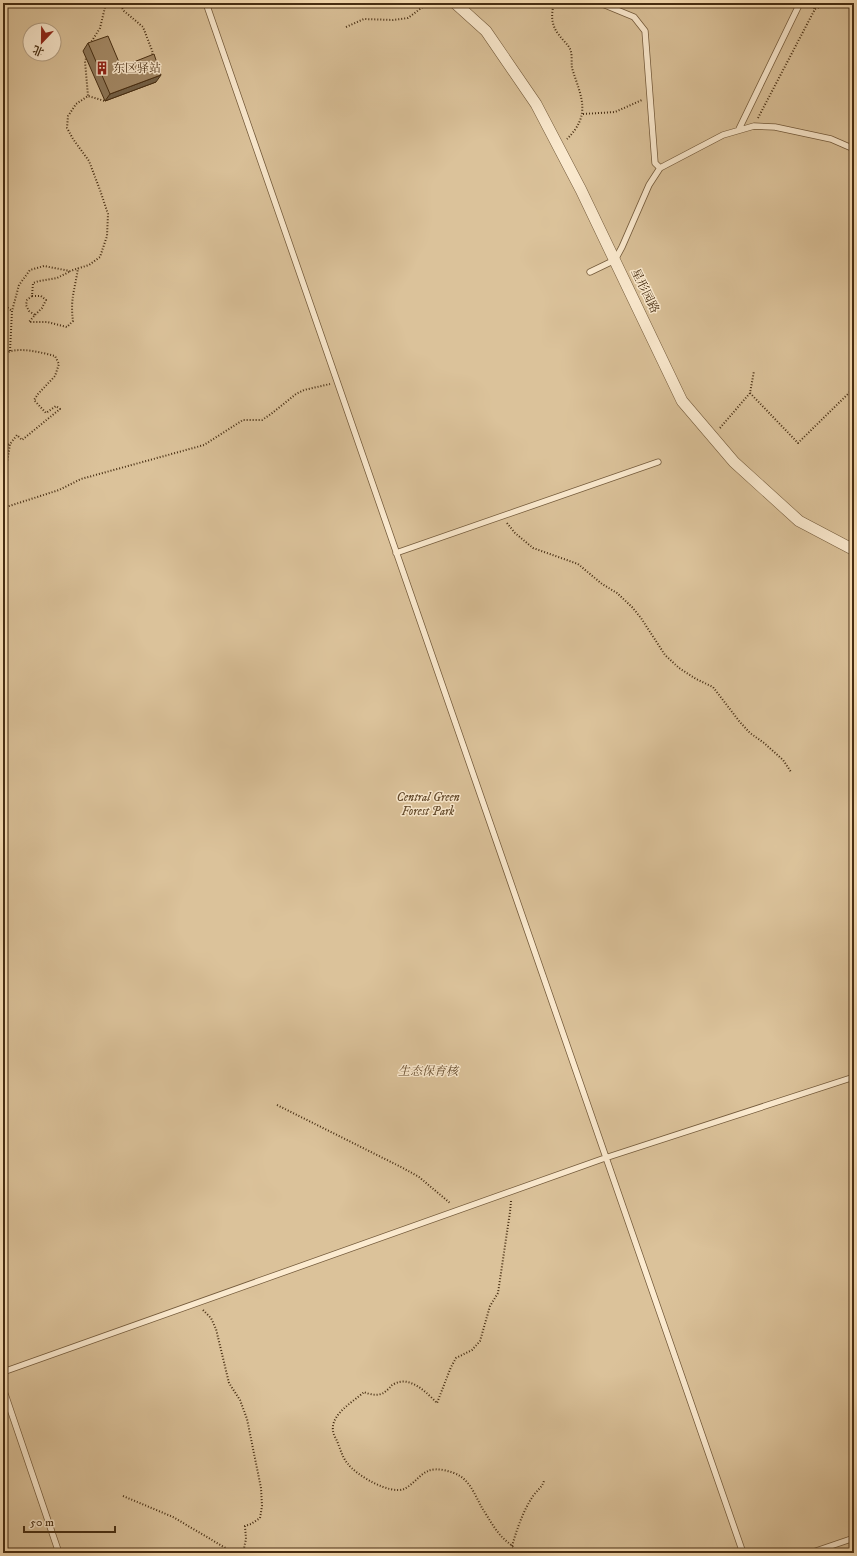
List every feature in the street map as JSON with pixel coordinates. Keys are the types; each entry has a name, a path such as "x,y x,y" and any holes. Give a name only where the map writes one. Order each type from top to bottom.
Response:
{"street":[{"name":"星形园路","path":"455,3 486,31 536,104 615,260 682,401 734,462 799,521 854,550"}],"lane":[{"path":"206,3 743,1553"},
{"path":"600,3 634,17 645,31 655,163 660,168"},
{"path":"739,129 800,3"},
{"path":"590,272 615,260 649,185 660,168 723,135 739,129 754,126 775,126 831,139 854,149"},
{"path":"396,553 658,462"},
{"path":"3,1372 605,1158 854,1078"},
{"path":"3,1388 59,1553"},
{"path":"810,1553 854,1538"}],"path":[{"path":"89,49 100,28 106,3"},
{"path":"119,3 124,11 143,27 153,53 150,62"},
{"path":"346,27 364,19 393,20 408,18 428,3"},
{"path":"554,3 552,15 553,26 558,35 569,47 572,65 581,95 582,114 581,119 572,134 567,139 557,144"},
{"path":"810,3 815,10"},
{"path":"754,126 815,10 828,3"},
{"path":"87,55 85,61 88,96"},
{"path":"88,96 105,101"},
{"path":"32,296 33,283 39,280 57,278 70,271 89,265 100,257 107,236 108,214 89,161 66,128 68,116 76,104 88,96"},
{"path":"582,114 615,112 644,99 651,98"},
{"path":"10,350 12,311 19,286 30,270 44,266 70,271"},
{"path":"35,315 29,311 26,305 27,300 32,296 41,296 46,300 42,308 29,322 47,322 67,327 73,322 71,311 72,294 77,281 78,268"},
{"path":"3,304 12,311"},
{"path":"3,354 10,350 34,351 55,356 59,364 55,376 34,400 46,413 56,406 60,410 22,440 17,435 10,444 3,487"},
{"path":"712,437 750,393 754,371"},
{"path":"3,508 59,490 81,479 204,446 243,420 262,420 296,394 304,390 337,382"},
{"path":"750,393 798,443 854,388"},
{"path":"3,447 10,444"},
{"path":"501,516 515,532 533,548 578,564 602,584 617,593 641,618 665,655 679,668 696,679 713,687 739,721 783,760 791,772"},
{"path":"277,1105 419,1177 458,1210"},
{"path":"511,1192 510,1212 498,1293 490,1306 480,1341 472,1350 456,1358 437,1403 416,1386 408,1382 399,1382 392,1384 387,1391 382,1394 371,1395 364,1392 337,1416 333,1424 333,1432 347,1464 355,1471 376,1484 386,1488 402,1490 428,1470 438,1469 449,1471 460,1476 469,1485 482,1508 503,1538 517,1553"},
{"path":"197,1303 211,1318 216,1329 229,1383 240,1400 247,1419 261,1488 262,1506 260,1518 245,1526 246,1539 243,1553"},
{"path":"512,1546 523,1516 533,1496 544,1484 544,1480"},
{"path":"123,1496 173,1517 234,1553"}],"green space":[{"name":"Central Green Forest Park","path":"3,3 854,3 854,1553 3,1553"}],"building":[{"name":"东区驿站","path":"108,36 121,67 154,54 161,75 110,94 88,43"}],"place":[{"name":"东区驿站","path":"102,68"}],"park label":[{"name":"生态保育核","path":"428,1071"}]}
